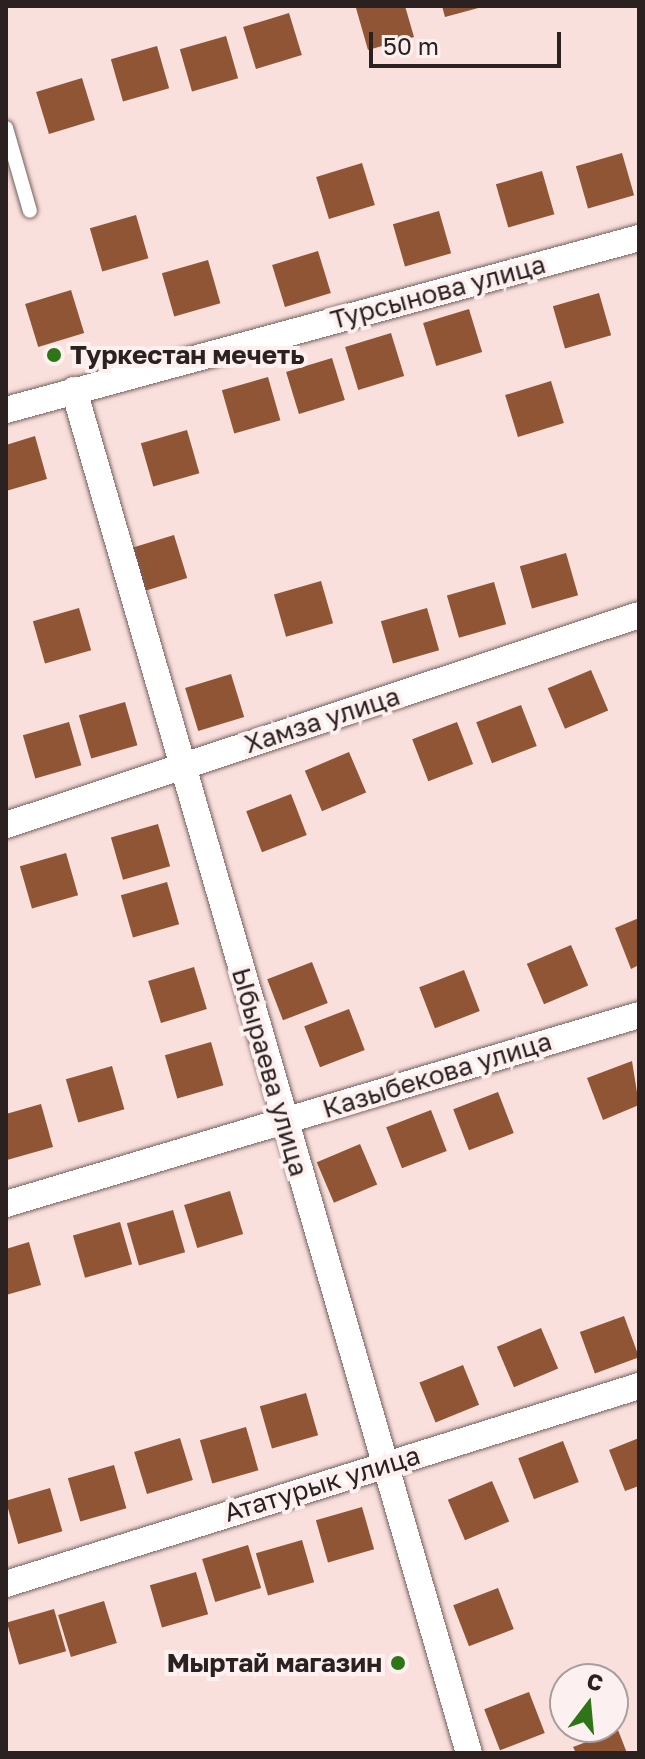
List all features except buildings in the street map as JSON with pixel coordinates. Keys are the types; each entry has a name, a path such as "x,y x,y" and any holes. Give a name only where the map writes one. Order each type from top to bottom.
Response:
{"street":[{"name":"Турсынова улица","path":"6,410 639,238"},
{"name":"Ыбыраева улица","path":"74,390 383,1465 469,1753"},
{"name":"Хамза улица","path":"6,825 639,615"},
{"name":"Казыбекова улица","path":"6,1204 639,1015"},
{"name":"Ататурык улица","path":"6,1584 639,1386"}],"lane":[{"path":"6,128 30,211"}],"place":[{"name":"Туркестан мечеть","path":"54,355"},
{"name":"Мыртай магазин","path":"398,1663"}]}
